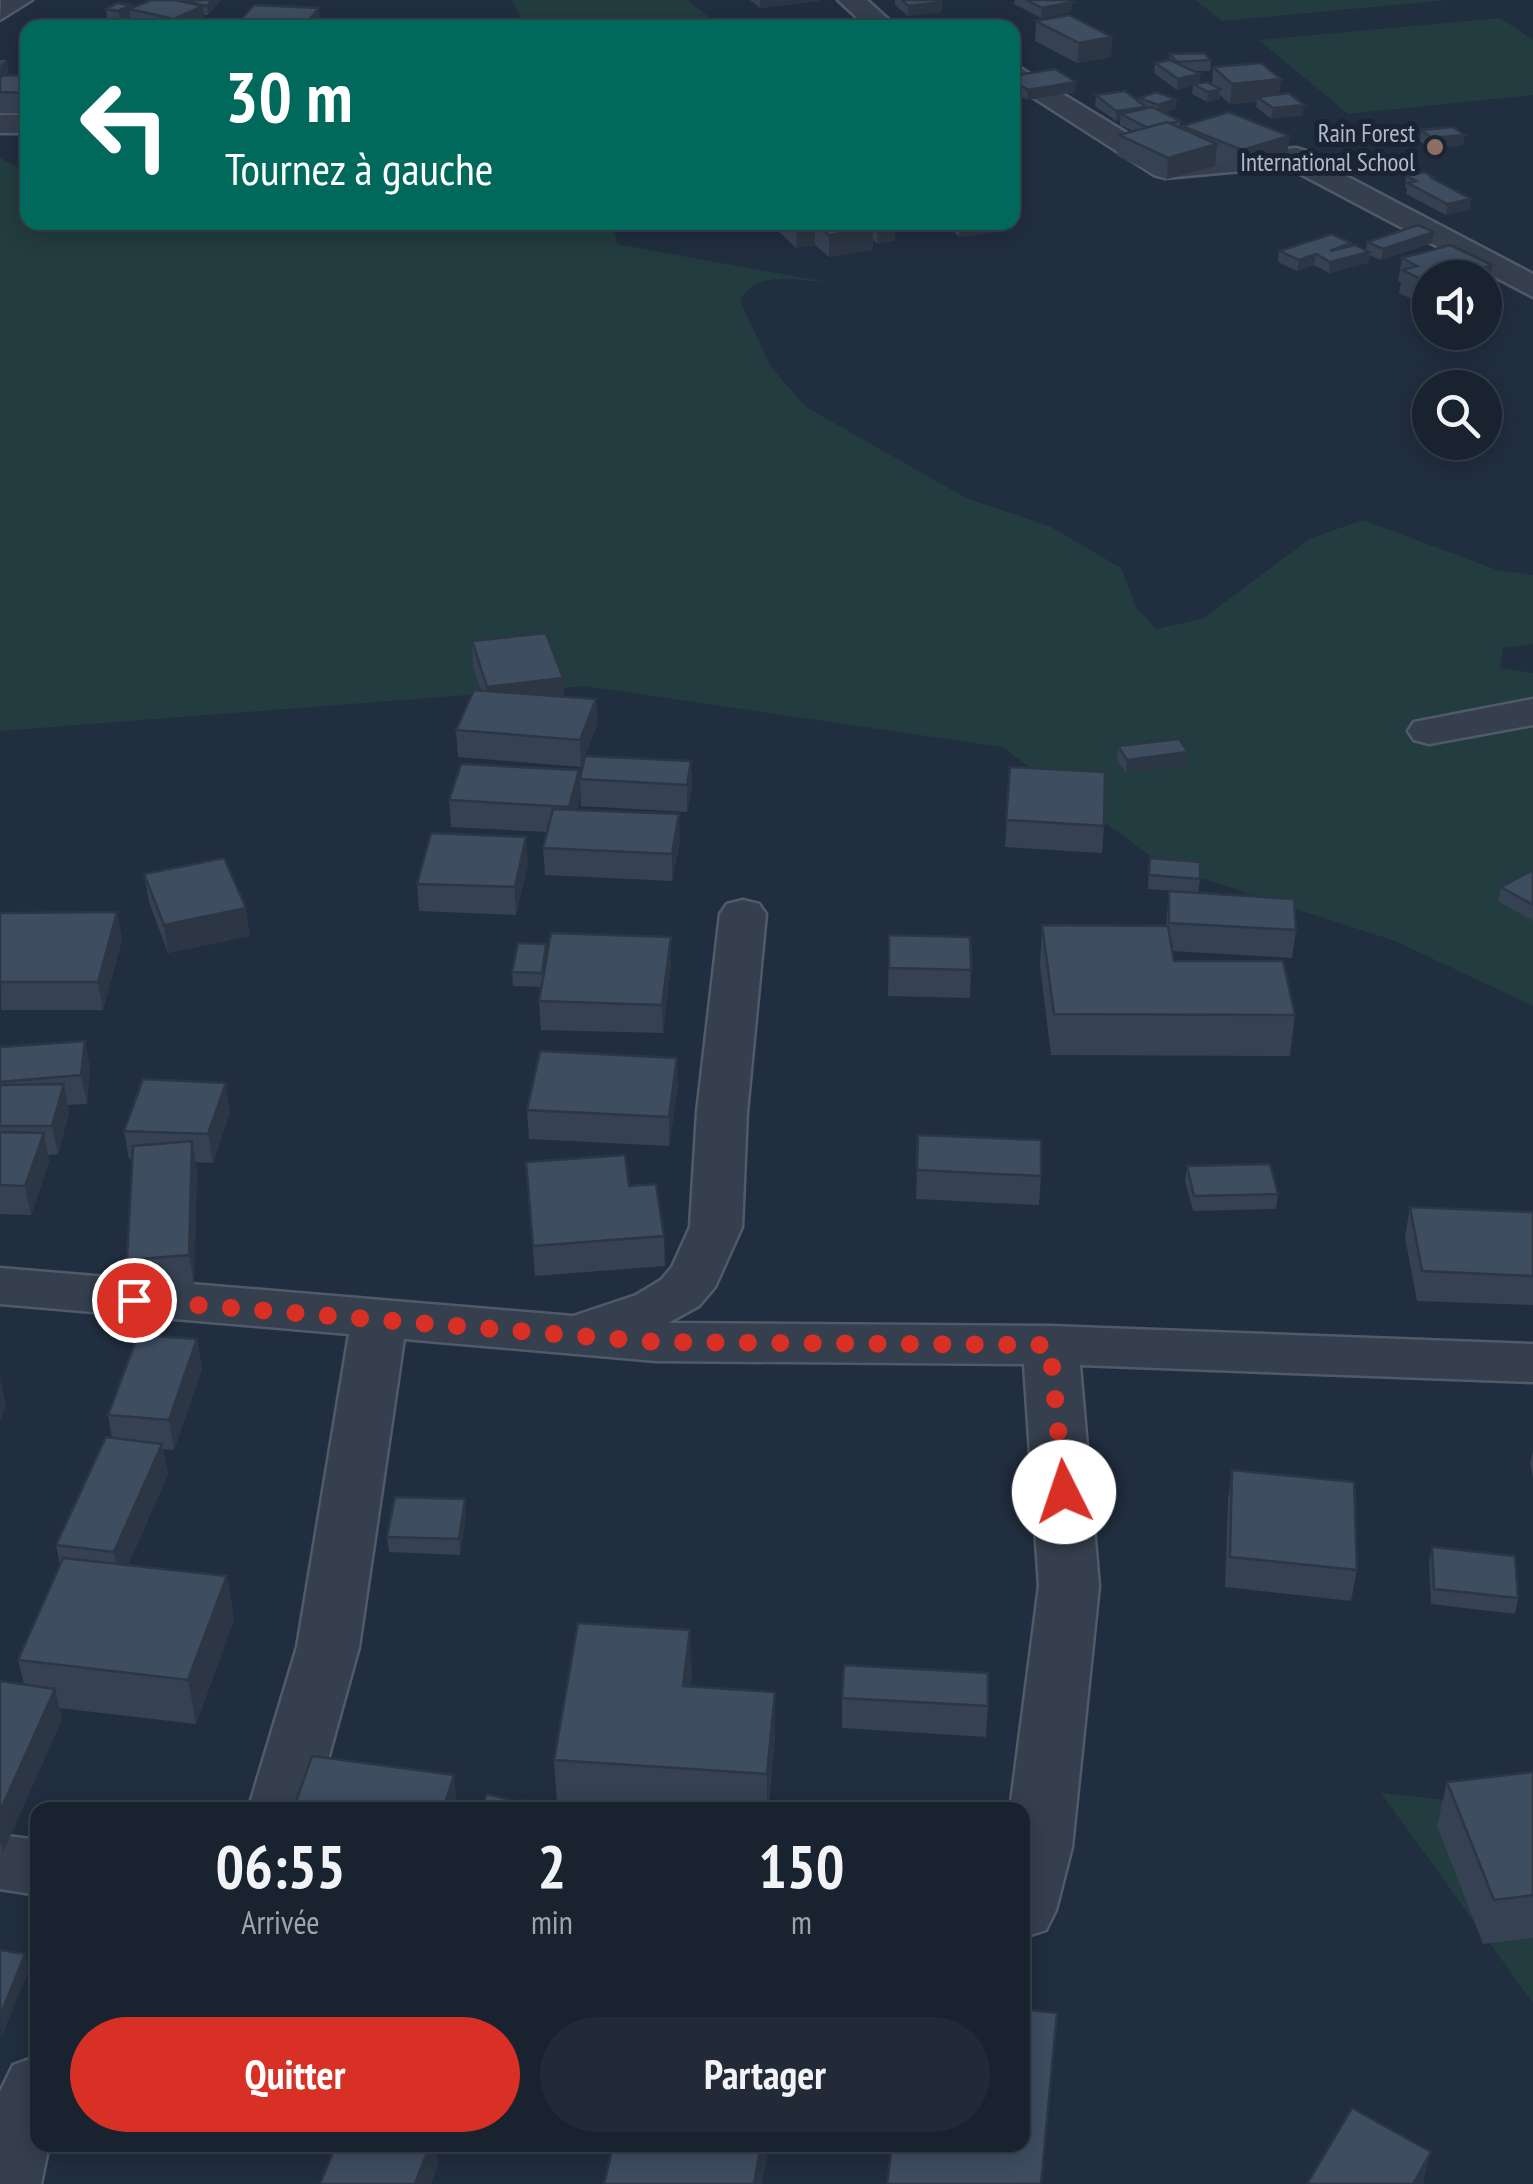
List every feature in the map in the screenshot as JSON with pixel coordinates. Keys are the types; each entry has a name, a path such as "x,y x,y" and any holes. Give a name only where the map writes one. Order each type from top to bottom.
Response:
{"street":[{"path":"0,12 18,0"},
{"path":"851,0 875,20"},
{"path":"1020,77 1165,169 1296,157 1300,164 1533,287"},
{"path":"1429,731 1533,712"},
{"path":"576,1334 655,1308 680,1293 696,1274 716,1227 722,1112 743,914"},
{"path":"0,1286 656,1342 1050,1345 1533,1364"},
{"path":"284,1802 328,1648 379,1321"},
{"path":"1030,1882 1040,1847 1069,1586 1050,1345"},
{"path":"0,1862 30,1867"},
{"path":"4,2184 13,2145 30,2106"}],"green space":[{"path":"512,0 688,0 710,18 832,20 522,20"},
{"path":"1195,0 1448,0 1222,21"},
{"path":"1500,18 1533,40 1533,95 1348,114 1259,40"},
{"path":"0,158 20,168 20,230 614,230 617,244 826,282 766,281 756,284 740,301 771,367 806,407 966,498 1051,527 1121,568 1136,607 1156,629 1202,619 1311,538 1363,520 1497,570 1533,575 1533,644 1503,648 1500,668 1533,673 1533,1006 1395,941 1164,866 1002,747 584,686 0,731"},
{"path":"1381,1793 1533,1809 1533,2003"}],"building":[{"path":"151,0 203,6 174,19 129,9"},
{"path":"180,0 212,0 207,6"},
{"path":"902,0 940,0 942,2 908,6"},
{"path":"1026,0 1067,0 1072,2 1042,8"},
{"path":"117,3 130,5 118,11 106,9"},
{"path":"254,5 319,8 309,20 240,20"},
{"path":"1069,15 1112,37 1079,43 1036,21"},
{"path":"1204,53 1211,60 1177,62 1170,54"},
{"path":"1170,60 1200,74 1178,79 1155,63"},
{"path":"1261,63 1281,79 1232,84 1213,67"},
{"path":"1055,69 1076,82 1028,90 1020,85 1020,75"},
{"path":"20,76 20,93 0,92 0,78"},
{"path":"1207,82 1220,89 1208,92 1193,84"},
{"path":"1125,91 1146,107 1116,111 1096,95"},
{"path":"1156,92 1176,99 1158,105 1139,98"},
{"path":"1289,93 1304,105 1273,108 1257,97"},
{"path":"1152,107 1180,121 1148,128 1121,114"},
{"path":"1229,112 1289,136 1242,150 1182,126"},
{"path":"1167,122 1217,144 1168,158 1119,135"},
{"path":"1453,127 1465,135 1432,138 1421,130"},
{"path":"1424,172 1471,199 1447,204 1408,183 1416,181 1406,176"},
{"path":"1418,225 1434,232 1383,249 1367,242"},
{"path":"823,230 860,230 829,235"},
{"path":"1332,234 1351,243 1330,251 1355,245 1369,252 1330,262 1316,254 1299,260 1279,251"},
{"path":"1450,245 1482,260 1412,260 1412,263 1402,258"},
{"path":"546,633 563,678 487,687 472,641"},
{"path":"474,690 596,699 580,740 456,730"},
{"path":"1179,739 1188,752 1127,760 1118,746"},
{"path":"585,756 691,761 687,785 580,779"},
{"path":"461,764 579,770 569,807 449,800"},
{"path":"1010,767 1105,772 1104,826 1006,820"},
{"path":"553,809 679,814 672,854 543,848"},
{"path":"431,833 526,837 515,887 417,884"},
{"path":"224,858 246,908 164,925 144,874"},
{"path":"1150,858 1200,862 1200,879 1149,875"},
{"path":"1533,872 1533,905 1501,887"},
{"path":"1169,891 1294,899 1296,930 1169,923"},
{"path":"117,912 98,982 0,982 0,913"},
{"path":"1042,925 1168,926 1174,961 1283,961 1295,1015 1054,1014"},
{"path":"551,933 671,937 662,1005 539,1001"},
{"path":"889,935 970,937 971,970 889,968"},
{"path":"518,943 546,944 542,973 512,972"},
{"path":"85,1041 81,1075 0,1082 0,1047"},
{"path":"540,1051 677,1058 669,1117 527,1110"},
{"path":"143,1079 226,1083 208,1134 124,1131"},
{"path":"64,1084 52,1126 0,1126 0,1085"},
{"path":"0,1132 44,1133 25,1186 0,1185"},
{"path":"918,1135 1041,1140 1041,1176 917,1170"},
{"path":"192,1141 189,1255 127,1260 133,1146"},
{"path":"625,1155 629,1186 656,1184 664,1236 533,1246 526,1162"},
{"path":"1270,1164 1278,1194 1194,1196 1187,1166"},
{"path":"1410,1207 1533,1212 1533,1276 1422,1271"},
{"path":"138,1335 197,1339 169,1420 108,1415"},
{"path":"106,1437 162,1444 114,1552 56,1545"},
{"path":"1232,1470 1354,1482 1357,1570 1230,1557"},
{"path":"395,1497 465,1499 459,1539 387,1537"},
{"path":"1432,1547 1515,1556 1518,1598 1434,1589"},
{"path":"63,1558 227,1576 188,1680 18,1660"},
{"path":"578,1623 690,1630 683,1686 775,1692 767,1774 554,1760"},
{"path":"844,1665 988,1673 988,1706 842,1698"},
{"path":"0,1681 55,1689 0,1811"},
{"path":"312,1756 454,1775 446,1802 296,1802"},
{"path":"1533,1772 1533,1895 1494,1900 1447,1782"},
{"path":"487,1794 518,1802 484,1802"},
{"path":"0,1950 25,1954 0,2016"},
{"path":"1030,2010 1057,2013 1041,2184 887,2184 891,2152 1030,2152"},
{"path":"1352,2108 1431,2152 1413,2184 1307,2184"},
{"path":"333,2152 427,2152 415,2184 320,2184"},
{"path":"611,2152 760,2152 754,2184 604,2184"}],"place":[{"name":"Rain Forest International School","path":"1435,147"}],"route":[{"path":"134,1300 656,1342 1050,1345 1064,1492"}]}
